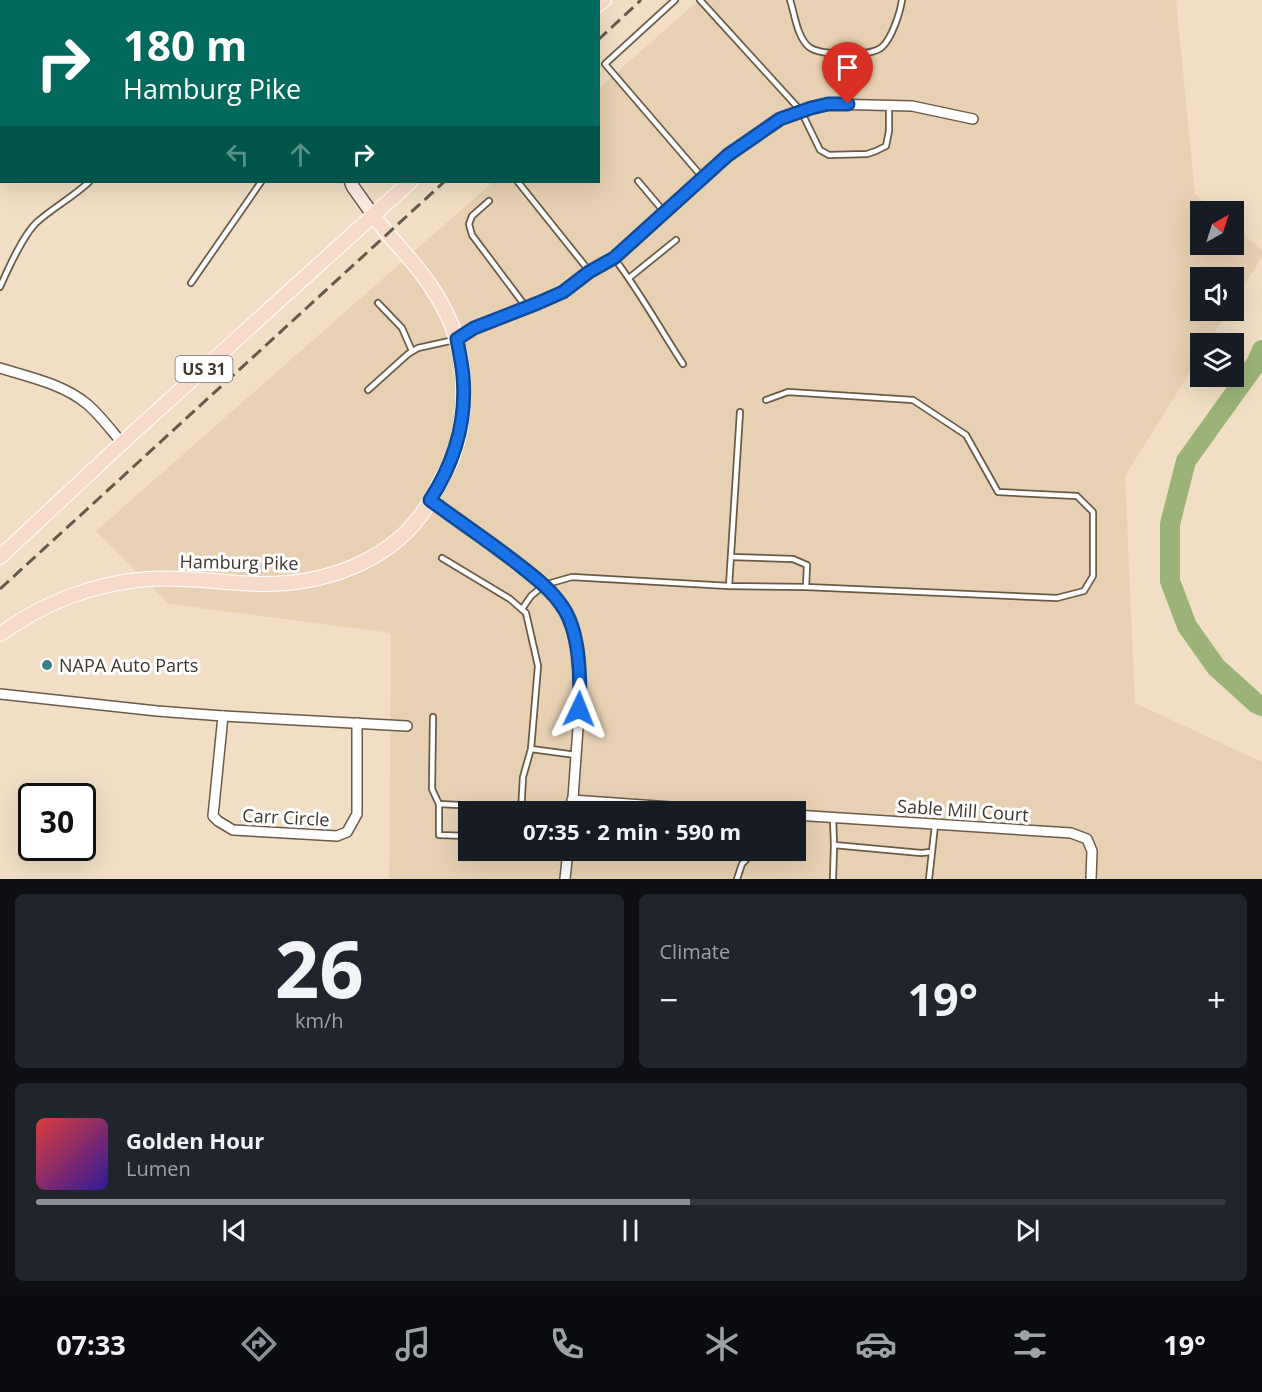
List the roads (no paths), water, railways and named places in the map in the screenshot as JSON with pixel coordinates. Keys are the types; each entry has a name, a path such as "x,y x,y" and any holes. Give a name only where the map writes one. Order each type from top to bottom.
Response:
{"main road":[{"name":"US 31","path":"0,557 409,183"},
{"name":"Hamburg Pike","path":"0,634 35,612 78,592 109,585 148,579 263,584 301,582 324,577 366,561 392,544 420,516 450,464 459,436 464,405 463,376 457,339 449,318 430,286 373,215"}],"street":[{"path":"457,339 474,328 563,292 614,258 728,155 780,119 828,104 848,104 912,106 973,119"},
{"path":"351,183 373,215"},
{"path":"0,368 73,394 88,405 122,443"},
{"path":"430,500 544,585 563,607 576,637 581,686 572,800 586,801"},
{"path":"0,694 157,711 407,726"},
{"name":"Carr Circle","path":"223,716 213,816 233,831 337,836 347,832 357,814 357,723"},
{"name":"Sable Mill Court","path":"806,816 1071,833 1087,839 1092,851 1091,879"},
{"path":"566,879 567,861"}],"lane":[{"path":"675,0 605,64 703,178"},
{"path":"700,0 801,111 820,150 829,154 867,154 886,146 889,131 889,106"},
{"path":"790,0 802,38 810,48 819,52 849,55 880,49 888,39 902,0"},
{"path":"848,104 849,55"},
{"path":"638,181 665,213"},
{"path":"0,287 26,236 36,223 88,183"},
{"path":"191,283 260,183"},
{"path":"519,183 590,272"},
{"path":"489,201 472,216 469,224 472,235 526,308"},
{"path":"629,278 676,240"},
{"path":"614,258 683,364"},
{"path":"378,303 402,328 412,351"},
{"path":"368,390 412,351 457,339"},
{"path":"522,609 531,596 544,585 572,577 729,586 806,587 1057,598 1084,591 1094,576 1093,512 1077,496 998,492 966,435 913,400 788,392 766,400"},
{"path":"729,586 740,412"},
{"path":"731,557 793,559 807,565 806,587"},
{"path":"442,558 510,599 526,613 538,666 531,749 523,777 522,801"},
{"path":"434,717 432,789 439,804 439,835 458,836"},
{"path":"531,749 576,755"},
{"path":"439,804 458,805"},
{"path":"833,818 834,879"},
{"path":"929,879 935,824"},
{"path":"834,845 931,852"},
{"path":"737,879 745,861"}],"waterway":[{"path":"1262,350 1257,362 1186,461 1170,524 1170,581 1187,626 1216,667 1262,706"}],"railway":[{"path":"600,38 641,0"},
{"path":"0,589 443,183"}],"place":[{"name":"NAPA Auto Parts","path":"47,665"}]}
